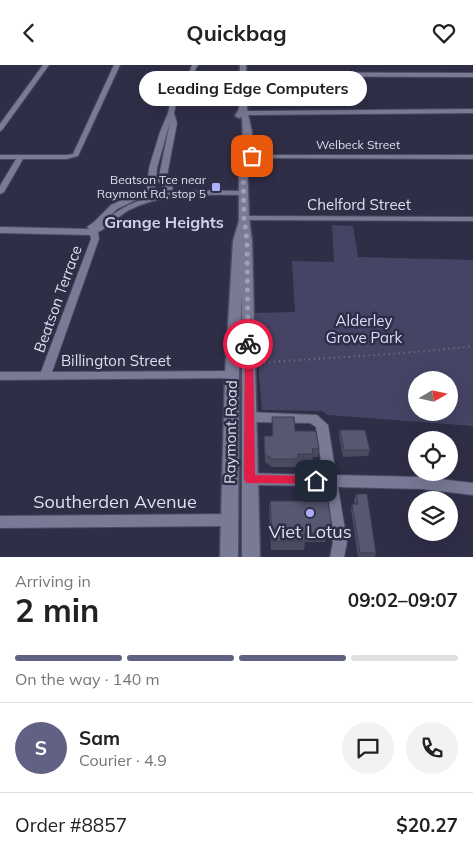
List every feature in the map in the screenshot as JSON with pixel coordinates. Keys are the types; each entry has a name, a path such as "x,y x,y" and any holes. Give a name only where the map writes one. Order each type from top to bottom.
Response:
{"main road":[{"name":"Raymont Road","path":"243,65 246,149 243,157 243,191 247,241 251,557"},
{"name":"Raymont Road","path":"238,129 238,116 244,111"},
{"name":"Raymont Road","path":"238,139 239,150 243,157"},
{"name":"Raymont Road","path":"229,557 232,375 238,241 244,218"},
{"path":"232,375 249,375"}],"street":[{"path":"0,129 46,65"},
{"path":"0,157 71,157 78,152 117,65"},
{"path":"151,191 151,180 162,132 171,113 176,89 191,74 195,65"},
{"path":"191,74 473,75"},
{"path":"244,111 416,113 473,111"},
{"path":"169,188 162,183 162,179 174,123 171,113"},
{"path":"0,192 21,157"},
{"name":"Welbeck Street","path":"243,157 473,157"},
{"path":"151,180 162,179"},
{"name":"Beatson Terrace","path":"45,376 95,240 94,229 114,207 151,191 169,188 197,191"},
{"name":"Beatson Terrace","path":"94,229 102,229 123,210 166,194 197,191 243,191"},
{"name":"Chelford Street","path":"244,218 473,219"},
{"path":"0,230 70,231 94,229"},
{"name":"Billington Street","path":"0,377 232,375"},
{"path":"249,417 313,418 320,422 324,429 340,542 340,553 337,557"},
{"path":"250,479 432,483 473,489"},
{"name":"Southerden Avenue","path":"0,522 229,520"}],"path":[{"path":"258,363 353,355 416,353 473,346"}],"green space":[{"name":"Alderley Grove Park","path":"332,225 353,226 358,257 473,260 473,426 328,415 322,411 262,410 254,313 295,312 292,261 334,262"}],"building":[{"path":"272,417 294,417 295,431 316,431 319,449 312,449 313,454 298,454 298,459 272,459 265,454 264,436 273,436"},
{"path":"340,430 365,430 370,450 344,450"},
{"path":"356,494 367,494 376,553 360,553 352,504 358,504"},
{"path":"300,495 322,495 323,501 328,501 332,527 328,527 327,533 304,533 305,541 272,541 270,501 300,501"}],"way so far":[{"path":"248,344 247,241 244,218 243,157 252,156"}],"place":[{"name":"Leading Edge Computers","path":"252,156"},
{"name":"Beatson Tce near Raymont Rd, stop 5","path":"216,187"},
{"name":"Viet Lotus","path":"310,513"}],"district":[{"name":"Grange Heights","path":"164,222"}],"route":[{"path":"248,344 250,479 316,481"}]}
